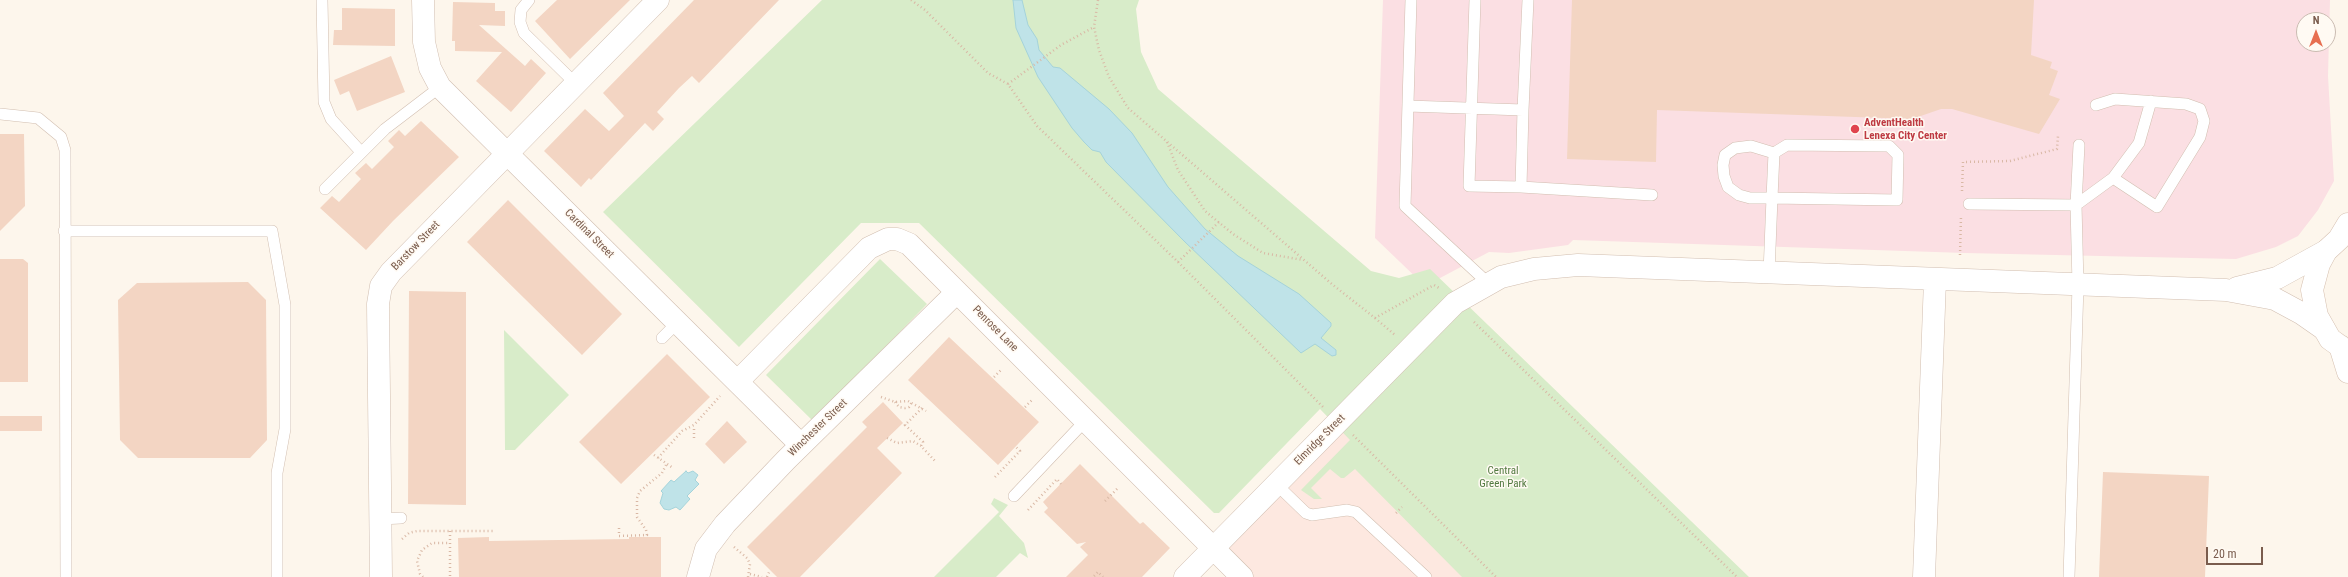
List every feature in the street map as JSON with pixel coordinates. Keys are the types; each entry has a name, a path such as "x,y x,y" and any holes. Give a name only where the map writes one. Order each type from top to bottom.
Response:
{"street":[{"name":"Cardinal Street","path":"424,0 424,42 430,68 440,87 802,445"},
{"name":"Barstow Street","path":"381,577 391,519 378,304 381,286 391,272 507,152 658,0"},
{"path":"2226,290 2277,278 2340,237"},
{"path":"2340,237 2319,264 2312,290 2317,316 2330,339 2344,349 2348,372"},
{"name":"Penrose Lane","path":"738,381 869,248 876,243 888,239 897,239 909,244 1242,577"},
{"name":"Elmridge Street","path":"1185,577 1338,421 1450,297 1489,284 1501,277 1534,269 1578,265 1935,280 2226,290"},
{"path":"1924,577 1935,280"},
{"path":"2226,290 2275,300 2301,313 2324,329"},
{"name":"Winchester Street","path":"698,577 706,549 725,524 802,445 957,292"}],"lane":[{"path":"322,0 324,102 335,125 361,152"},
{"path":"529,0 521,10 520,22 524,33 576,84"},
{"path":"1411,0 1405,206 1489,284"},
{"path":"1475,0 1469,186 1652,195"},
{"path":"1521,188 1528,0"},
{"path":"325,189 385,129 440,87"},
{"path":"2096,105 2115,99 2186,104 2200,109 2204,121 2200,137 2157,206 2113,178"},
{"path":"1965,206 2076,205 2113,178 2139,143 2152,102"},
{"path":"1408,106 1523,110"},
{"path":"0,114 38,118 61,137 65,150 66,577"},
{"path":"1787,145 1889,146 1898,155 1897,200 1772,198 1750,198 1739,195 1728,187 1724,176 1723,165 1725,155 1735,148 1751,146 1774,153 1787,145"},
{"path":"2069,577 2078,285 2076,205 2079,145"},
{"path":"1769,273 1774,153"},
{"path":"64,231 272,231 284,305 284,429 277,473 277,577"},
{"path":"662,338 677,323"},
{"path":"1014,496 1086,420"},
{"path":"1276,484 1306,513 1312,515 1347,510 1356,512 1426,577"}],"path":[{"path":"911,0 925,10 988,73 1008,84 1037,126 1178,262 1496,577"},
{"path":"1098,0 1094,27 1099,50 1118,94 1128,108 1304,260 1398,338"},
{"path":"1008,84 1061,45 1094,27"},
{"path":"1962,193 1963,162 2010,160 2057,149 2058,136"},
{"path":"1167,142 1178,170 1206,211 1233,234 1263,252 1304,260"},
{"path":"1960,255 1965,206"},
{"path":"1178,262 1219,222"},
{"path":"1375,318 1434,285 1437,285 1450,297"},
{"path":"1474,322 1737,577"},
{"path":"994,377 1001,370"},
{"path":"658,458 682,431 694,425 720,396"},
{"path":"881,397 895,402 912,402 926,411"},
{"path":"1025,407 1032,400"},
{"path":"895,402 899,407 905,408 910,407 912,402"},
{"path":"921,446 923,442 905,425 922,408"},
{"path":"694,425 694,438"},
{"path":"887,438 897,443 913,441 921,446 935,461"},
{"path":"995,477 1020,451 1016,447"},
{"path":"654,455 666,465 673,468"},
{"path":"619,528 619,536 647,535 646,530 637,517 636,498 640,490 662,473 666,465"},
{"path":"1028,510 1057,479 1061,484"},
{"path":"1105,501 1119,487"},
{"path":"1396,513 1402,507"},
{"path":"402,539 409,533 417,531 493,530"},
{"path":"450,531 450,577"},
{"path":"423,577 420,574 417,561 422,550 432,543 450,543"},
{"path":"734,547 747,558 750,564 749,576 762,577"},
{"path":"767,577 770,570"},
{"path":"1094,576 1098,572 1102,577"}],"shaded area":[{"name":"AdventHealth Lenexa City Center","path":"1383,0 2330,0 2330,12 2296,12 2296,52 2329,52 2328,76 2334,181 2318,210 2298,236 2276,247 2236,259 1965,253 1573,240 1568,245 1509,253 1489,252 1425,286 1375,238"},
{"path":"1338,424 1489,577 1246,577 1218,548"}],"green space":[{"name":"Central Green Park","path":"822,0 1139,0 1136,9 1141,52 1158,89 1371,271 1399,278 1430,269 1749,577 1462,577 1355,469 1344,478 1341,478 1330,469 1311,488 1322,499 1314,499 1301,490 1350,440 1320,409 1219,513 1214,513 919,223 861,223 739,347 603,212"},
{"path":"880,259 927,304 813,421 766,375"},
{"path":"504,330 569,395 515,450 505,450"},
{"path":"994,498 1008,505 999,516 1024,543 1028,558 1020,553 996,577 934,577 999,512 991,504"}],"water":[{"path":"1013,0 1022,0 1028,25 1037,39 1039,50 1053,67 1060,68 1109,109 1132,133 1168,187 1205,229 1238,256 1299,294 1331,323 1331,326 1321,338 1336,350 1336,355 1332,356 1315,344 1301,353 1185,242 1106,162 1100,152 1092,150 1084,142 1072,128 1038,77 1016,28"},
{"path":"686,471 688,473 693,471 698,475 695,480 699,484 687,496 690,499 680,510 676,507 669,510 664,509 660,503 663,493 661,491 671,480 674,482"}],"building":[{"path":"557,0 630,0 570,59 535,21"},
{"path":"694,0 779,0 699,83 692,76 679,88 657,112 664,119 653,131 645,123 591,180 589,178 581,187 544,151 585,109 609,131 624,116 603,93"},
{"path":"1572,0 2034,0 2031,55 2052,62 2050,68 2058,71 2049,95 2060,99 2039,134 1952,109 1941,109 1912,119 1657,110 1656,162 1567,159"},
{"path":"453,2 495,3 495,11 505,11 505,26 479,25 525,66 531,59 546,73 511,112 476,81 502,52 455,51 455,41 452,41"},
{"path":"342,8 395,9 395,46 333,45 334,30 342,30"},
{"path":"391,56 405,92 357,111 349,91 340,95 334,80"},
{"path":"421,121 459,157 393,221 366,250 320,208 332,196 339,202 361,179 355,173 366,163 372,169 394,147 388,141 399,130 405,136"},
{"path":"0,134 24,134 25,206 0,231"},
{"path":"508,200 622,314 582,355 467,242"},
{"path":"0,259 23,259 28,263 28,382 0,382"},
{"path":"248,282 266,300 267,440 250,458 138,458 120,440 118,300 137,283"},
{"path":"409,291 466,292 466,505 408,504"},
{"path":"949,337 1039,422 998,465 908,380"},
{"path":"667,354 710,397 621,484 579,442"},
{"path":"883,402 903,423 877,448 902,473 800,577 777,577 747,547 867,427 862,422"},
{"path":"0,416 42,416 42,431 0,431"},
{"path":"727,421 747,442 724,464 705,444"},
{"path":"1080,464 1140,524 1143,522 1170,548 1142,577 1066,577 1088,555 1080,547 1086,542 1077,544 1044,512 1048,508 1043,502"},
{"path":"2103,472 2209,476 2205,577 2099,577"},
{"path":"489,537 489,541 629,539 629,537 661,537 661,577 459,577 458,538"}],"place":[{"name":"AdventHealth Lenexa City Center","path":"1855,129"}]}
